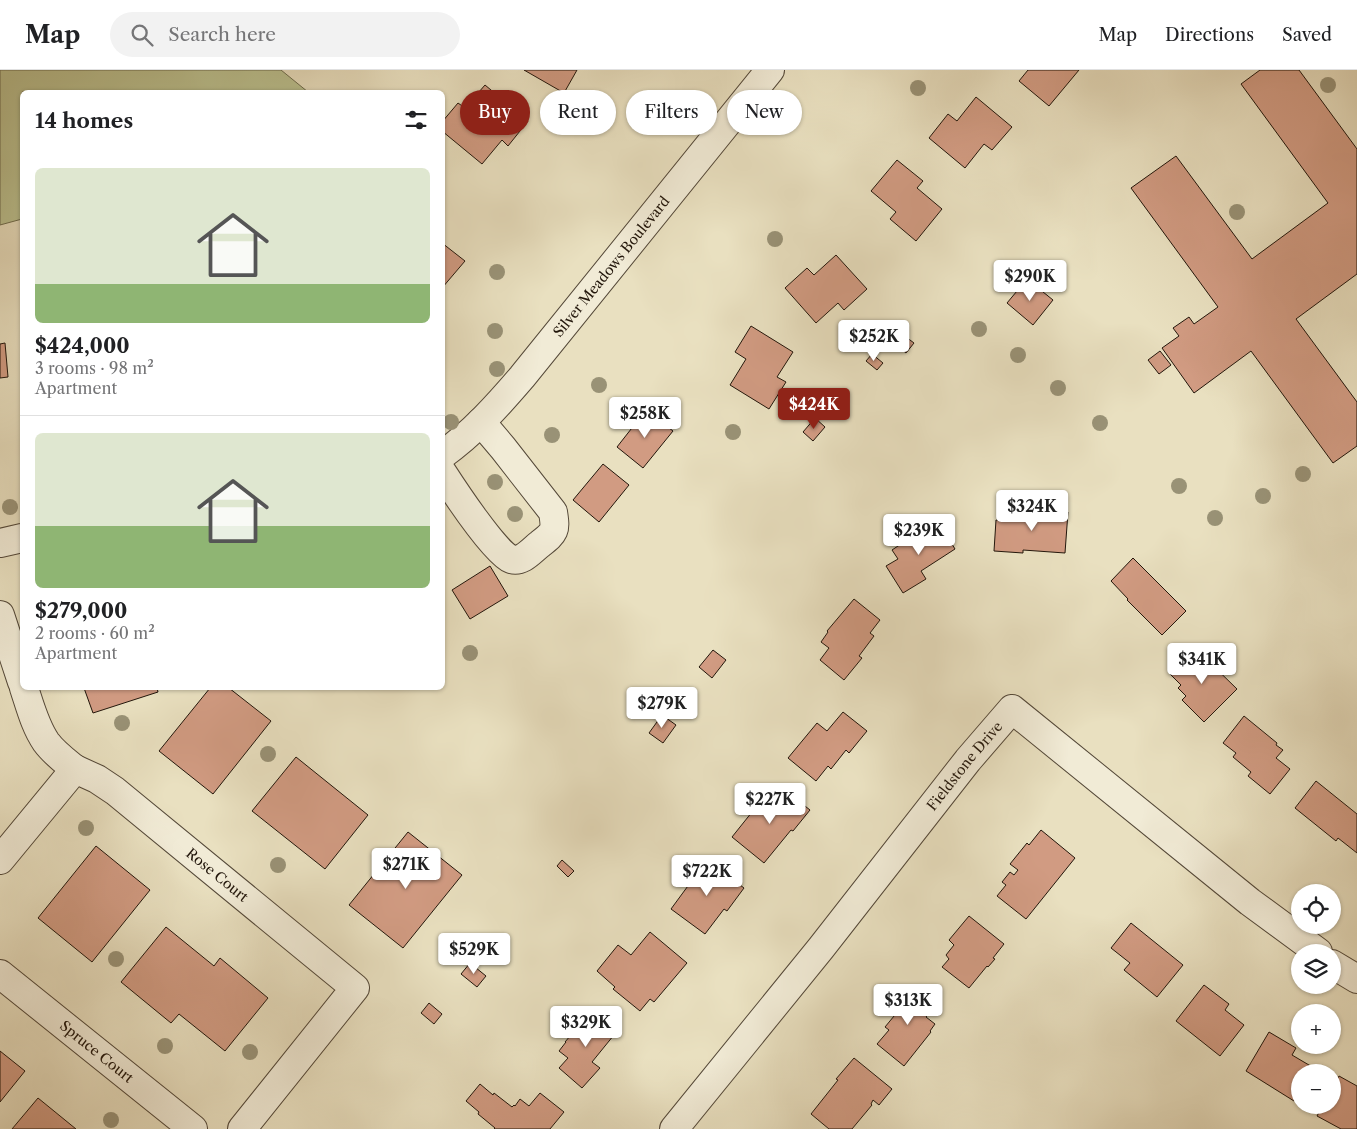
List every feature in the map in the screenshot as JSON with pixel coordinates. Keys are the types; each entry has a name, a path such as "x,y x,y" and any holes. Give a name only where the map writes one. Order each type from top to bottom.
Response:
{"street":[{"name":"Silver Meadows Boulevard","path":"445,453 468,435 522,377 770,70"},
{"path":"445,477 501,552 512,559 522,558 553,534 555,524 553,512 481,422"},
{"path":"0,543 20,538"},
{"path":"0,615 20,676"},
{"name":"Rose Court","path":"25,690 38,727 47,743 60,758 75,769 97,779 115,791 355,988 242,1129"},
{"name":"Fieldstone Drive","path":"674,1129 821,948 968,760 1012,709 1250,902 1307,944"},
{"path":"0,860 75,769"},
{"path":"1341,969 1357,979"},
{"name":"Spruce Court","path":"0,974 193,1129"}],"green space":[{"path":"0,70 281,70 306,90 20,90 20,220 0,225"}],"building":[{"path":"524,70 577,70 566,90 559,90"},
{"path":"1028,70 1079,70 1049,106 1019,81"},
{"path":"1260,70 1299,70 1357,149 1357,274 1296,319 1357,402 1357,446 1333,463 1251,351 1194,393 1162,348 1179,336 1173,328 1189,317 1194,324 1218,307 1131,188 1176,156 1252,259 1328,203 1241,84"},
{"path":"485,85 491,90 481,90"},
{"path":"976,97 1012,127 992,150 984,144 965,168 929,138 948,114 957,121"},
{"path":"458,103 460,104 460,135 517,135 508,146 502,140 482,164 445,133 445,118"},
{"path":"897,160 923,181 917,188 942,209 916,241 890,219 896,212 871,191"},
{"path":"445,245 465,261 445,284"},
{"path":"836,255 867,289 844,310 838,303 816,323 785,288 807,268 814,275"},
{"path":"1027,279 1053,300 1033,325 1007,303"},
{"path":"751,326 793,352 777,377 786,382 769,409 730,385 746,359 735,352"},
{"path":"902,334 914,343 906,353 894,343"},
{"path":"5,343 8,377 0,378 0,344"},
{"path":"1160,351 1171,365 1159,374 1148,360"},
{"path":"872,354 883,363 877,370 866,361"},
{"path":"646,410 673,431 643,468 617,447"},
{"path":"815,418 825,427 813,441 803,432"},
{"path":"603,464 629,485 599,522 573,500"},
{"path":"1011,509 1068,512 1065,553 1023,550 1023,553 994,551 996,520 1011,521"},
{"path":"937,520 955,549 921,571 926,579 903,593 886,566 898,559 892,550"},
{"path":"1133,558 1186,611 1162,635 1111,581"},
{"path":"490,566 508,596 470,619 452,590"},
{"path":"854,599 880,620 870,633 874,636 859,656 862,658 844,680 820,660 829,648 821,642 827,631"},
{"path":"1196,649 1237,689 1204,722 1182,700 1186,696 1178,688 1181,685 1170,674"},
{"path":"713,650 726,660 712,678 699,667"},
{"path":"85,690 158,690 158,692 93,713"},
{"path":"208,690 232,690 271,721 213,794 159,751"},
{"path":"843,712 867,731 849,753 846,750 831,769 828,766 816,781 788,758 817,723 827,731"},
{"path":"662,715 676,725 663,743 649,733"},
{"path":"1244,716 1277,743 1276,745 1283,750 1276,758 1290,769 1270,794 1248,776 1251,772 1233,757 1236,753 1223,743"},
{"path":"296,757 368,815 325,869 252,811"},
{"path":"1316,781 1357,814 1357,853 1338,838 1336,841 1295,808"},
{"path":"786,791 810,810 764,863 732,837 760,802 762,803 767,797 776,804"},
{"path":"1041,830 1075,858 1026,919 997,896 1006,885 1002,882 1010,872 1014,875 1018,870 1010,864 1027,843 1029,845"},
{"path":"408,832 462,875 403,948 349,905"},
{"path":"96,846 150,890 92,962 38,918"},
{"path":"562,860 574,871 568,877 557,866"},
{"path":"707,860 744,888 727,911 724,909 705,934 671,909"},
{"path":"969,916 1004,944 993,958 995,959 969,988 942,967 949,959 946,955 954,945 949,940"},
{"path":"1131,923 1183,965 1157,997 1124,970 1130,963 1111,948"},
{"path":"166,927 214,966 220,958 268,998 225,1051 179,1014 171,1023 121,982"},
{"path":"650,932 687,963 654,1002 650,999 640,1011 613,989 615,987 597,971 618,945 631,955"},
{"path":"470,963 486,976 477,987 461,974"},
{"path":"912,985 936,1005 926,1017 935,1024 931,1032 904,1066 877,1044 889,1030 885,1027 899,1010 895,1007"},
{"path":"1204,985 1229,1004 1225,1010 1244,1025 1220,1056 1176,1021"},
{"path":"429,1003 442,1014 434,1024 421,1013"},
{"path":"593,1009 618,1030 592,1062 600,1068 582,1088 559,1068 568,1058 559,1051"},
{"path":"1269,1032 1291,1045 1291,1054 1307,1064 1291,1064 1291,1099 1246,1071"},
{"path":"0,1051 25,1071 0,1102"},
{"path":"854,1058 892,1089 879,1105 873,1100 872,1105 852,1129 829,1129 811,1114"},
{"path":"1341,1077 1357,1086 1357,1129 1341,1129 1317,1116 1318,1114 1341,1114"},
{"path":"480,1084 512,1107 520,1099 529,1106 540,1093 564,1112 550,1129 494,1129 466,1101"},
{"path":"38,1098 76,1129 12,1129"}]}
